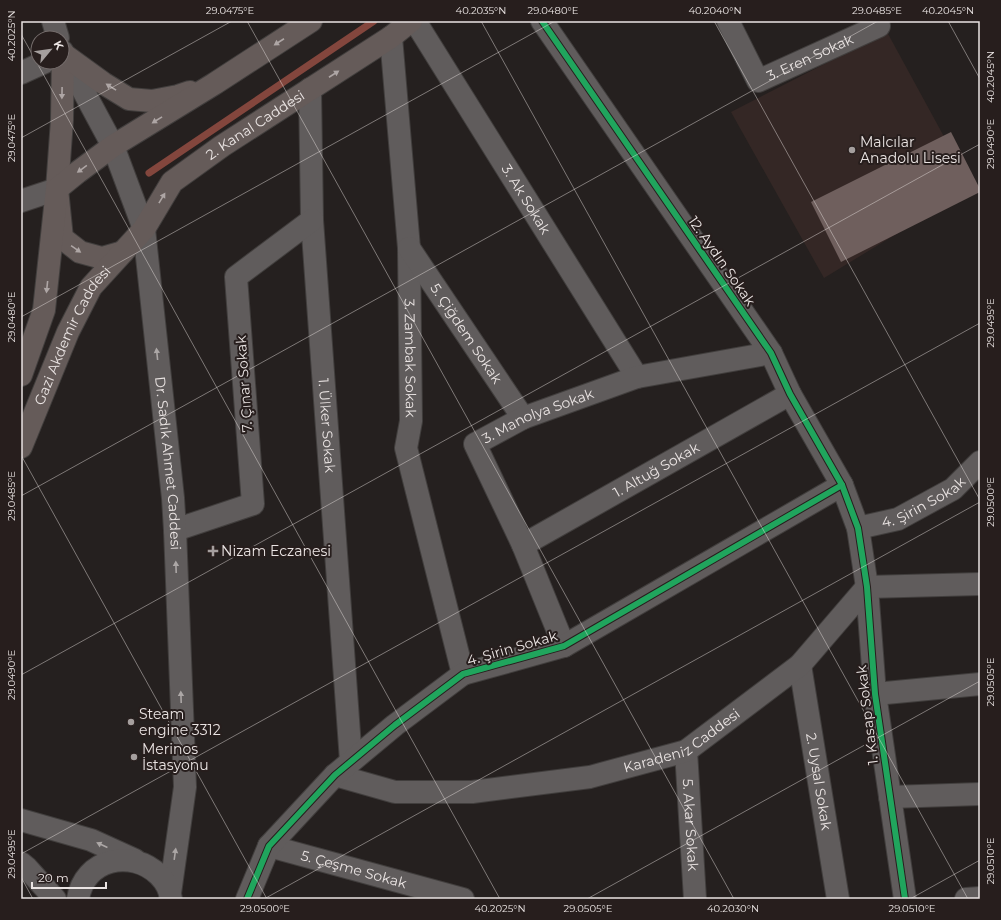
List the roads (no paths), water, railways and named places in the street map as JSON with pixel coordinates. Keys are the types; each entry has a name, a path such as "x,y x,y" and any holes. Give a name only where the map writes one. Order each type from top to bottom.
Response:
{"main road":[{"path":"57,189 113,146 214,84 311,21"},
{"name":"2. Kanal Caddesi","path":"123,252 144,229 172,182 222,146 390,37 410,21"},
{"path":"70,60 129,99 152,101 178,96 214,84"},
{"path":"59,70 62,120 57,189 62,238 80,252 102,258 123,252"},
{"name":"Gazi Akdemir Caddesi","path":"21,374 44,310 57,189"},
{"name":"Gazi Akdemir Caddesi","path":"21,447 71,325 91,288 123,252"}],"street":[{"name":"3. Ak Sokak","path":"415,21 637,377"},
{"name":"12. Aydın Sokak","path":"542,21 771,353 790,394 842,485 858,528"},
{"name":"3. Eren Sokak","path":"728,21 758,81 878,24"},
{"name":"3. Zambak Sokak","path":"390,37 409,248 411,421 406,448 464,674"},
{"path":"21,73 30,68"},
{"name":"Dr. Sadık Ahmet Caddesi","path":"69,70 113,146 144,229 173,498 175,530 185,787 170,896"},
{"name":"1. Ülker Sokak","path":"310,89 312,220 343,768"},
{"path":"21,201 57,189"},
{"name":"7. Çınar Sokak","path":"175,530 253,504 236,277 312,220"},
{"name":"5. Çiğdem Sokak","path":"409,248 523,418"},
{"path":"21,343 44,310"},
{"name":"3. Manolya Sokak","path":"564,646 523,545 475,444 523,418 637,377 771,353"},
{"name":"1. Altuğ Sokak","path":"523,545 790,394"},
{"name":"4. Şirin Sokak","path":"858,528 898,519 953,489 980,462"},
{"name":"4. Şirin Sokak","path":"247,899 269,846 343,768 395,725 464,674 564,646 842,485"},
{"name":"1. Kasap Sokak","path":"858,528 867,587 875,694 905,899"},
{"path":"867,587 980,584"},
{"name":"Karadeniz Caddesi","path":"343,768 395,792 472,792 590,777 686,751 800,664 867,587"},
{"name":"2. Uysal Sokak","path":"800,664 838,899"},
{"path":"875,694 980,684"},
{"name":"5. Akar Sokak","path":"686,751 695,899"},
{"path":"890,797 980,794"},
{"path":"21,820 91,840 152,868 163,879 170,896"},
{"name":"5. Çeşme Sokak","path":"269,846 463,899"},
{"path":"78,899 84,882 94,871 107,863 122,859 138,861"},
{"path":"21,863 55,899"},
{"path":"966,899 980,898"}],"waterway":[{"path":"149,173 374,21"}],"place":[{"name":"Malcılar Anadolu Lisesi","path":"852,150"},
{"name":"Nizam Eczanesi","path":"213,551"},
{"name":"Steam engine 3312","path":"131,722"},
{"name":"Merinos İstasyonu","path":"134,757"}]}
